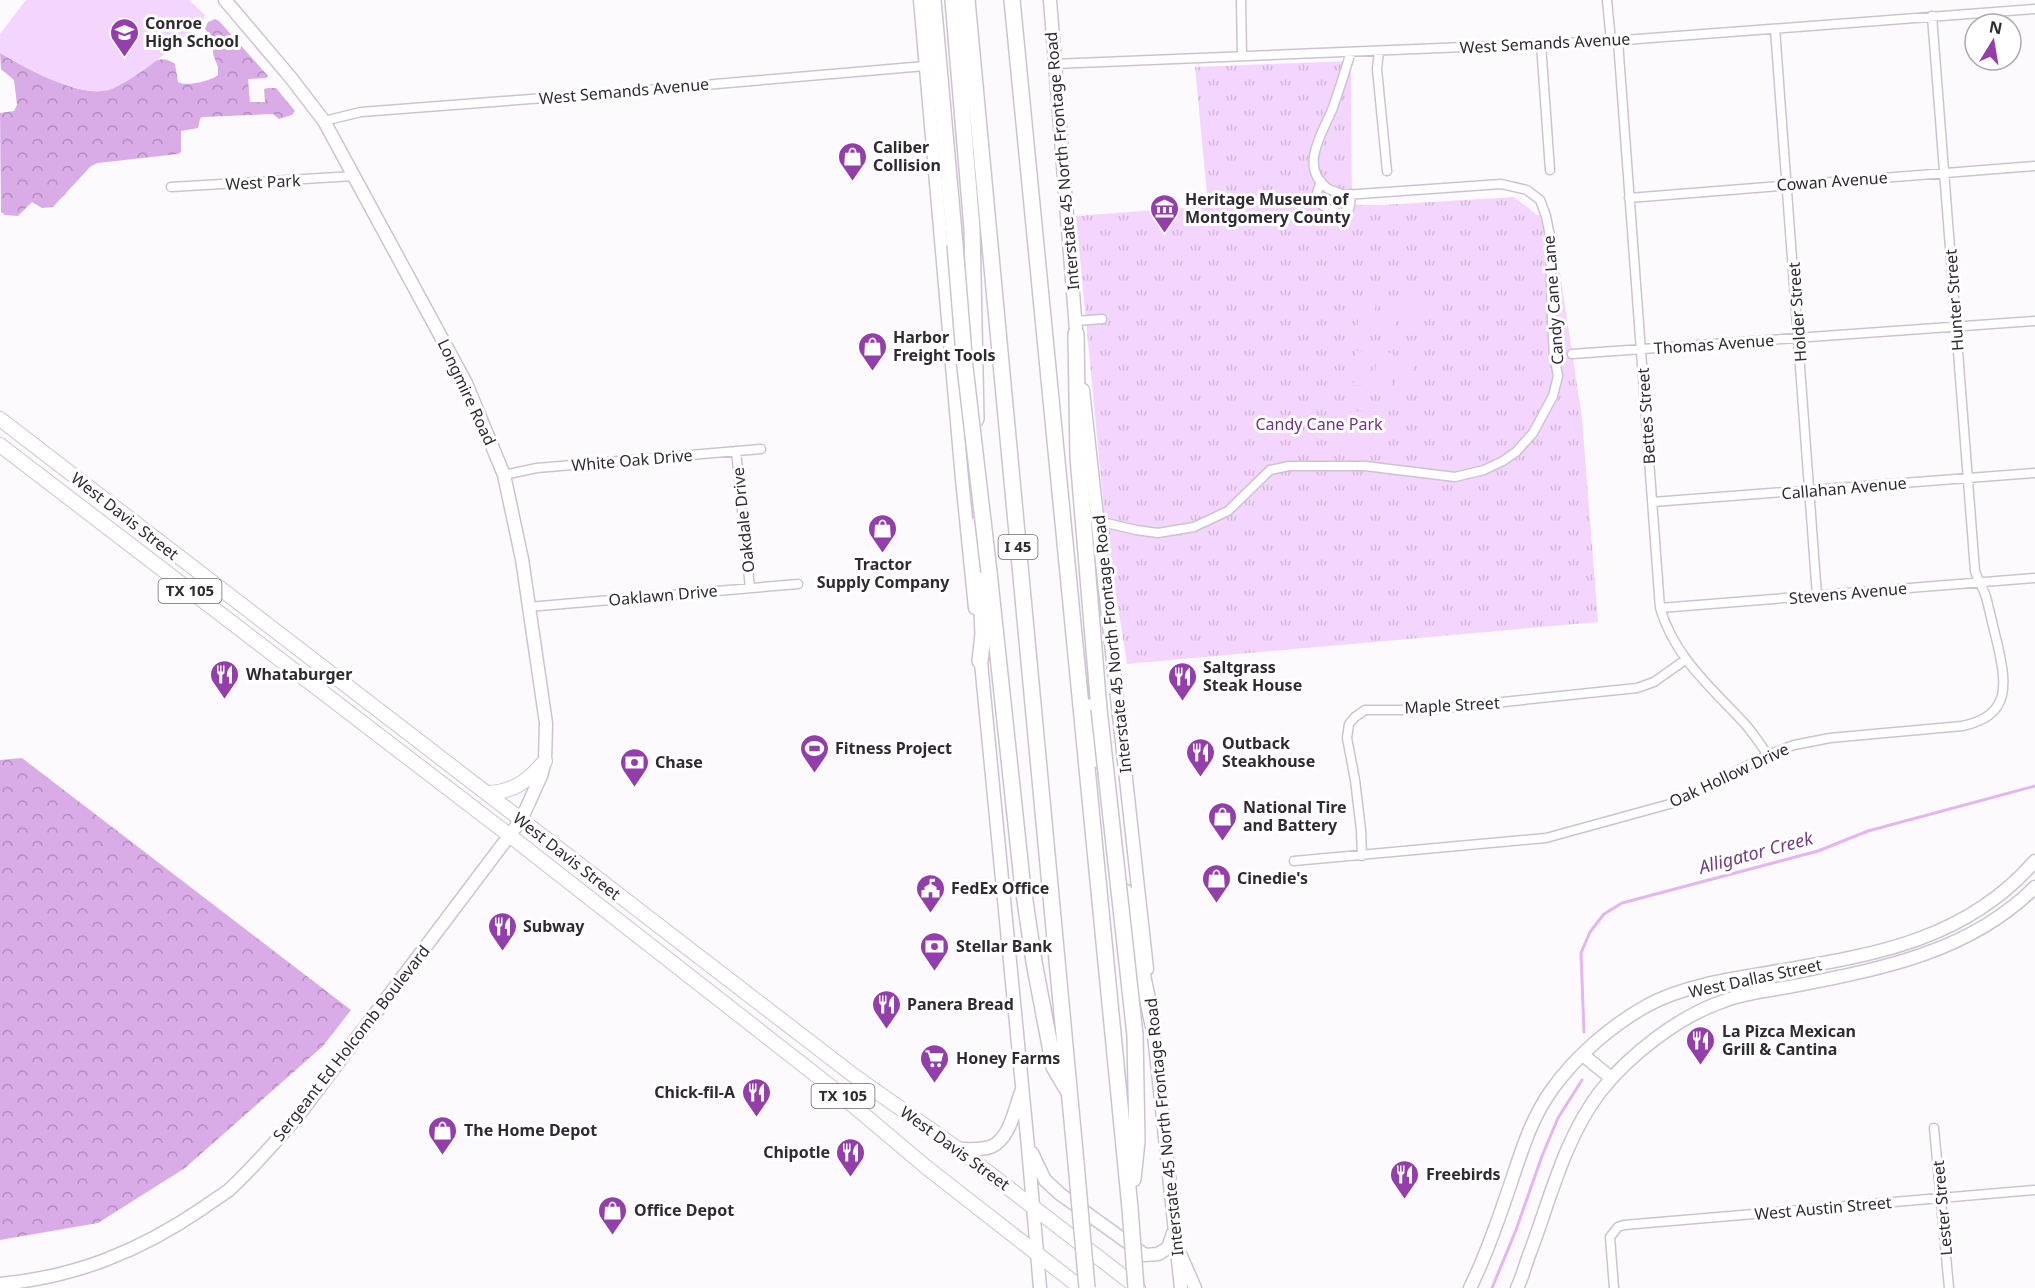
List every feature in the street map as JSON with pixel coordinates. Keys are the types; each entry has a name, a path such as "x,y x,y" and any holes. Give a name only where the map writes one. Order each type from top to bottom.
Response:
{"highway":[{"path":"933,0 965,367 990,572 1022,880 1034,962 1054,1067 1070,1094"},
{"path":"952,0 972,229 978,567 983,634 980,661"},
{"name":"I 45","path":"967,0 1087,1288"},
{"path":"1012,0 1137,1288"},
{"path":"1076,327 1078,457 1099,709 1135,1035 1137,1141 1130,1208"},
{"path":"1065,555 1103,787 1153,1025"}],"main road":[{"name":"Longmire Road","path":"225,0 291,78 324,122 466,383 504,475 522,560 546,723 545,761 532,799 521,820 509,835"},
{"path":"920,0 962,479 1023,1088 1040,1288"},
{"name":"Interstate 45 North Frontage Road","path":"1050,0 1076,327 1181,1288"},
{"name":"West Davis Street","path":"0,419 853,1075 958,1149 1137,1288"},
{"name":"West Davis Street","path":"0,445 509,835 830,1086 926,1167 1082,1288"},
{"path":"114,532 122,529 131,530 191,576 215,585"},
{"path":"487,793 512,790 522,784 545,761"},
{"name":"Sergeant Ed Holcomb Boulevard","path":"0,1284 59,1275 96,1265 136,1248 177,1226 228,1190 298,1116 509,835"},
{"name":"West Dallas Street","path":"1470,1288 1506,1198 1518,1156 1532,1121 1552,1089 1606,1034 1650,1004 1699,987 1906,945 1968,916 2005,891 2035,861"},
{"name":"West Dallas Street","path":"1516,1288 1571,1141 1589,1107 1611,1078 1653,1041 1693,1015 1724,1000 1888,967 1940,949 1968,935 2007,910 2035,886"},
{"path":"1968,935 1970,924 1998,904 2005,891"},
{"path":"1932,934 1940,949"},
{"path":"1841,960 1844,976"},
{"path":"1699,987 1709,1008"},
{"path":"1583,1055 1611,1078"},
{"path":"958,1149 986,1148 996,1145 1008,1130 1023,1088"},
{"path":"1028,1147 1045,1180 1060,1194 1145,1255 1158,1254 1168,1248 1175,1229"},
{"path":"1176,1244 1195,1288"}],"street":[{"path":"1241,0 1242,56"},
{"name":"Bettes Street","path":"1607,0 1614,41 1629,198 1660,608 1672,639 1685,660 1747,727 1768,754"},
{"name":"West Semands Avenue","path":"1054,64 1614,41 2035,9"},
{"name":"Hunter Street","path":"1932,16 1967,478 1975,571 1979,583"},
{"name":"Holder Street","path":"1775,29 1817,596"},
{"path":"1541,44 1550,170"},
{"path":"1379,51 1377,69 1387,171"},
{"path":"1351,52 1338,93 1314,149 1314,169 1321,181 1317,201 1324,207 1340,213 1350,207 1351,194"},
{"name":"West Semands Avenue","path":"324,122 361,112 925,66"},
{"name":"Cowan Avenue","path":"1629,198 2035,166"},
{"name":"West Park","path":"171,187 354,176"},
{"name":"Candy Cane Lane","path":"1098,520 1158,533 1194,527 1228,511 1270,470 1288,466 1365,466 1455,477 1484,470 1503,461 1516,452 1533,433 1553,396 1558,376 1552,322 1550,236 1546,216 1539,200 1527,190 1501,184 1345,195 1328,188 1321,181"},
{"path":"1076,327 1102,319"},
{"name":"Thomas Avenue","path":"1572,354 2035,321"},
{"name":"White Oak Drive","path":"504,475 537,468 761,449"},
{"name":"Oakdale Drive","path":"736,451 750,588"},
{"name":"Callahan Avenue","path":"1653,502 2035,473"},
{"name":"Stevens Avenue","path":"1660,608 2035,578"},
{"name":"Oak Hollow Drive","path":"1294,861 1546,838 1677,802 1768,754 1794,746 1830,738 1975,724 1994,710 2001,699 2004,674 1985,594 1979,583"},
{"name":"Oaklawn Drive","path":"528,607 798,584"},
{"name":"Maple Street","path":"1362,856 1355,780 1347,738 1349,724 1365,710 1427,710 1637,688 1653,682 1685,660"},
{"name":"Lester Street","path":"1934,1128 1949,1288"},
{"name":"West Austin Street","path":"1614,1288 1610,1237 1614,1231 1624,1225 2035,1190"}],"green space":[{"path":"26,0 189,0 205,15 204,19 167,52 132,78 112,89 86,90 54,81 0,53 0,34"},
{"path":"215,19 268,76 248,79 250,102 265,102 264,89 276,88 295,111 292,115 279,119 273,114 202,117 198,128 181,131 181,152 178,154 98,163 91,166 53,207 42,208 32,202 18,216 5,215 1,212 0,113 14,111 17,105 14,80 1,69 0,53 51,79 94,91 105,90 120,84 160,59 175,64 178,82 198,83 218,75 218,67 213,54 213,38 205,29 208,22"},
{"name":"Candy Cane Park","path":"1351,61 1352,205 1514,197 1537,215 1551,214 1582,418 1598,622 1127,664 1106,531 1076,216 1208,206 1195,67"},
{"path":"1360,298 1376,299 1373,333 1357,332"},
{"path":"1381,299 1397,300 1395,335 1378,334"},
{"path":"1402,301 1418,302 1415,336 1399,335"},
{"path":"1356,351 1372,352 1369,386 1353,385"},
{"path":"1377,352 1393,353 1391,388 1374,386"},
{"path":"1398,354 1414,355 1411,389 1395,388"},
{"path":"1348,411 1372,412 1371,452 1347,452"},
{"path":"22,758 351,1010 323,1046 185,1168 98,1223 0,1240 0,760"}],"waterway":[{"name":"Alligator Creek","path":"1584,1032 1581,953 1590,932 1604,914 1622,903 1818,851 1868,831 2035,786"},
{"name":"Alligator Creek","path":"1492,1288 1558,1118 1582,1080"}],"place":[{"name":"Conroe High School","path":"124,58"},
{"name":"Caliber Collision","path":"852,182"},
{"name":"Heritage Museum of Montgomery County","path":"1164,234"},
{"name":"Harbor Freight Tools","path":"872,372"},
{"name":"Tractor Supply Company","path":"883,554"},
{"name":"Whataburger","path":"225,700"},
{"name":"Saltgrass Steak House","path":"1182,702"},
{"name":"Fitness Project","path":"814,774"},
{"name":"Outback Steakhouse","path":"1201,778"},
{"name":"Chase","path":"634,788"},
{"name":"National Tire and Battery","path":"1222,842"},
{"name":"Cinedie's","path":"1216,904"},
{"name":"FedEx Office","path":"930,914"},
{"name":"Subway","path":"502,952"},
{"name":"Stellar Bank","path":"935,972"},
{"name":"Panera Bread","path":"886,1030"},
{"name":"La Pizca Mexican Grill & Cantina","path":"1701,1066"},
{"name":"Honey Farms","path":"935,1084"},
{"name":"Chick-fil-A","path":"756,1118"},
{"name":"The Home Depot","path":"443,1156"},
{"name":"Chipotle","path":"851,1178"},
{"name":"Freebirds","path":"1405,1200"},
{"name":"Office Depot","path":"613,1236"}]}
